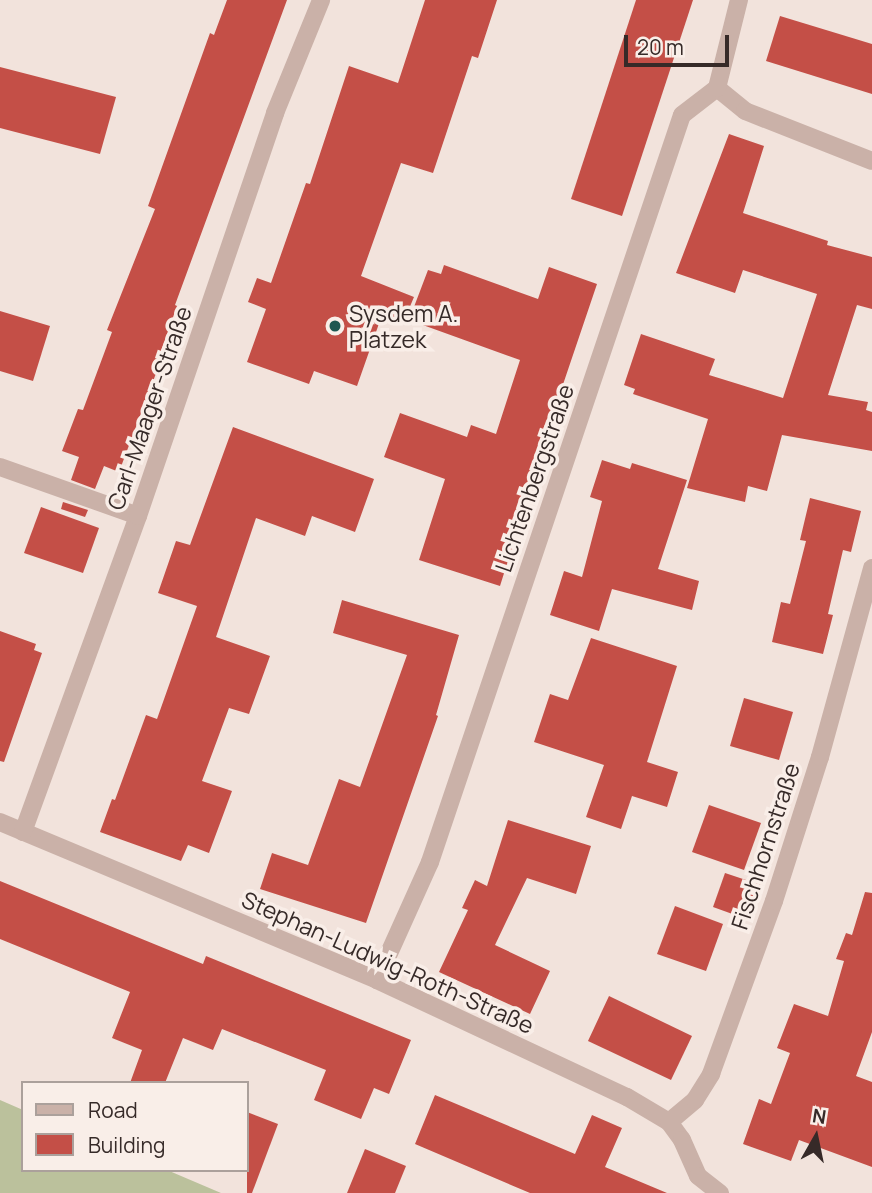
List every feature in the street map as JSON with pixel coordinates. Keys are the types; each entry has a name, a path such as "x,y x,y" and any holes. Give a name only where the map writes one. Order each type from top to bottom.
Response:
{"street":[{"name":"Carl-Maager-Straße","path":"23,832 138,516 275,113 321,0"},
{"path":"739,0 717,88 745,111 872,162"},
{"name":"Lichtenbergstraße","path":"377,980 430,862 682,115 717,88"},
{"path":"0,467 138,516"},
{"name":"Fischhornstraße","path":"670,1122 695,1100 711,1074 774,901 820,757 872,568"},
{"name":"Stephan-Ludwig-Roth-Straße","path":"0,822 377,980 627,1097 670,1122 682,1140 698,1176 720,1193"}],"green space":[{"path":"0,1100 21,1109 21,1172 172,1172 221,1193 0,1193"}],"building":[{"path":"227,0 287,0 175,305 177,306 158,359 161,360 119,472 104,466 95,489 71,480 79,457 62,451 78,409 83,410 112,332 107,330 155,209 148,206 210,33 214,35"},
{"path":"425,0 497,0 478,58 472,56 433,173 401,163 361,276 414,297 403,323 382,315 357,386 314,371 309,384 247,362 266,309 248,302 257,278 271,283 306,183 310,184 349,66 398,83"},
{"path":"636,0 693,0 622,216 571,199"},
{"path":"780,16 872,44 872,94 766,61"},
{"path":"0,67 116,97 100,154 0,128"},
{"path":"729,134 764,146 743,213 828,241 827,245 872,257 872,309 857,305 828,395 868,402 866,410 872,412 872,451 782,435 767,491 748,486 745,502 687,488 708,419 633,394 635,389 624,385 641,334 715,359 709,375 783,398 817,294 743,270 735,293 676,273"},
{"path":"444,265 538,299 549,267 597,284 508,547 512,548 500,586 419,560 445,479 384,457 400,413 467,437 471,425 496,434 520,360 409,320 428,270 441,274"},
{"path":"0,311 50,326 33,381 0,371"},
{"path":"233,427 374,479 355,532 312,516 305,536 256,518 216,637 270,656 249,714 229,708 202,781 232,791 209,853 188,845 181,861 100,832 112,799 115,800 146,715 157,719 197,606 158,593 176,541 190,545"},
{"path":"602,460 630,469 632,463 687,480 658,569 699,581 692,610 612,589 599,631 550,615 564,571 582,577 602,501 590,497"},
{"path":"810,498 861,511 851,552 843,550 828,614 833,615 823,654 772,642 781,602 790,604 806,541 800,540"},
{"path":"63,502 88,510 85,517 61,509"},
{"path":"41,507 99,528 83,573 24,553"},
{"path":"342,600 459,635 436,715 438,716 366,923 260,889 272,853 308,865 339,779 360,787 407,655 333,633"},
{"path":"0,631 36,644 34,650 42,653 4,762 0,761"},
{"path":"591,638 677,666 647,762 678,772 667,807 632,796 621,829 586,817 604,765 534,742 550,694 568,700"},
{"path":"744,698 793,712 779,760 730,746"},
{"path":"709,805 761,823 744,870 692,852"},
{"path":"508,820 591,846 576,894 527,878 495,945 550,971 530,1014 439,972 468,910 462,908 475,880 487,886"},
{"path":"725,873 761,885 749,920 713,907"},
{"path":"0,881 203,964 206,956 411,1040 389,1094 374,1088 361,1119 314,1100 326,1070 222,1029 213,1050 183,1038 166,1081 131,1081 142,1050 112,1038 130,992 0,939"},
{"path":"865,892 872,893 872,1032 856,1076 872,1082 872,1167 799,1140 791,1161 743,1144 759,1099 771,1104 790,1053 777,1048 794,1004 828,1016 844,961 836,959 846,933 852,935"},
{"path":"675,906 723,924 706,971 657,954"},
{"path":"609,996 692,1036 671,1080 588,1041"},
{"path":"435,1095 575,1154 592,1115 622,1128 605,1167 667,1193 530,1193 415,1144"},
{"path":"248,1112 278,1124 252,1193 247,1193"},
{"path":"365,1149 406,1166 395,1193 347,1193"}],"place":[{"name":"Sysdem A. Platzek","path":"335,326"}]}
